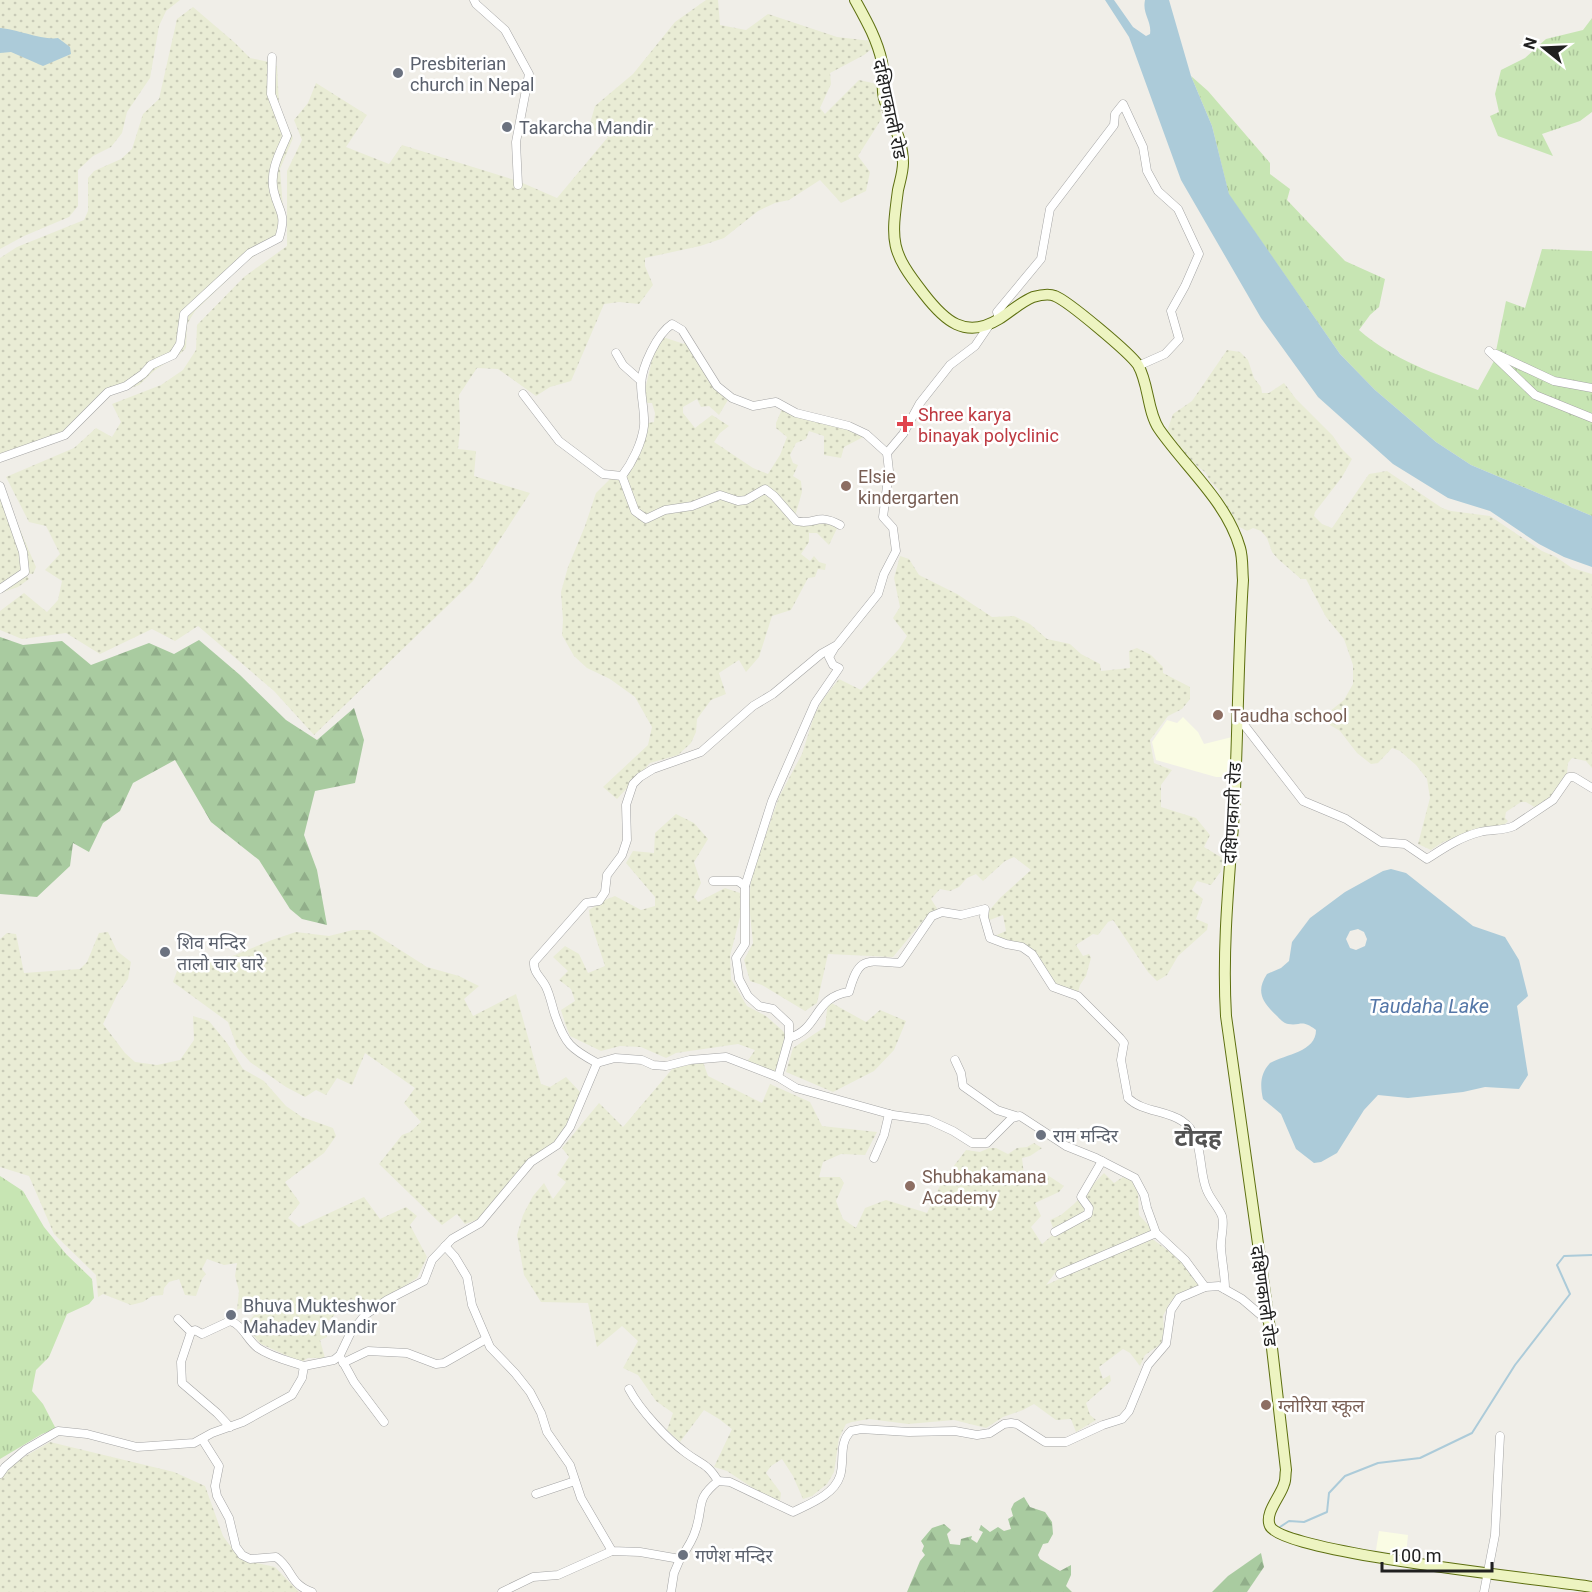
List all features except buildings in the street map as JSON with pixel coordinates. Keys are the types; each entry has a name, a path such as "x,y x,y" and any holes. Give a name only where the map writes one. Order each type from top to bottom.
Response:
{"main road":[{"name":"दक्षिणकाली रोड","path":"855,0 875,37 882,64 885,99 897,129 901,147 903,163 893,228 895,250 923,293 942,316 954,324 971,328 994,321 1028,299 1047,294 1066,302 1138,366 1148,390 1157,427 1205,487 1232,527 1240,548 1243,580 1234,812 1226,920 1224,988 1269,1322 1286,1470 1285,1483 1271,1512 1269,1523 1275,1533 1290,1539 1378,1559 1592,1587"}],"street":[{"path":"474,0 505,30 529,74 516,142 518,185"},
{"path":"0,458 65,435 108,392 126,386 151,365 173,355 180,344 184,314 250,253 279,238 284,216 273,190 274,166 287,136 272,94 272,57"},
{"path":"887,453 903,434 920,403 950,365 975,346 994,321 997,312 1041,259 1050,208 1114,125 1115,114 1123,104 1143,147 1147,171 1158,191 1178,209 1199,254 1171,311 1179,339 1165,354 1138,366"},
{"path":"778,1077 789,1038 789,1024 773,1009 759,1006 748,996 739,979 736,958 746,944 745,886 772,801 815,703 839,668 833,665 829,657 878,594 884,574 896,551 893,528 883,517 888,489 887,453 866,434 849,426 796,413 776,402 753,406 732,398 717,386 682,330 672,324 660,334 641,381 644,426 636,451 622,476 635,511 646,519 665,510 692,506 720,495 738,501 746,500 765,489 796,521 827,518 840,525"},
{"path":"1592,388 1554,381 1489,351 1535,395 1592,418"},
{"path":"616,353 623,365 641,381"},
{"path":"523,394 548,429 574,453 603,474 622,476"},
{"path":"0,486 23,552 25,572 0,589"},
{"path":"837,645 821,654 774,694 753,706 701,753 653,769 633,784 626,805 627,840 622,855 607,875 606,892 599,901 586,903 534,962 534,966 547,988 565,1039 577,1053 597,1063 615,1058 642,1060 653,1065 666,1066 690,1060 726,1057 778,1077 796,1088 889,1114 929,1120 972,1143 987,1143 1016,1116"},
{"path":"1238,717 1303,801 1346,819 1381,842 1405,844 1427,859 1461,838 1482,831 1508,829 1514,826 1553,800 1569,777 1574,777 1592,788"},
{"path":"713,881 738,881 745,886"},
{"path":"789,1038 809,1026 821,1005 839,993 849,992 855,970 866,962 900,963 932,916 942,912 961,915 985,909 984,917 990,938 1022,947 1032,954 1053,987 1078,996 1124,1043 1121,1060 1128,1098 1141,1107 1162,1112 1183,1122 1192,1130 1197,1140 1205,1187 1222,1216 1221,1248 1225,1289"},
{"path":"955,1060 961,1073 963,1086 979,1099 997,1110 1028,1121 1066,1146 1135,1178 1144,1195 1156,1233 1185,1260 1205,1287"},
{"path":"384,1422 354,1382 342,1359 350,1334 365,1315 387,1300 424,1281 432,1260 445,1246 452,1239 480,1222 531,1162 557,1145 570,1127 597,1063"},
{"path":"874,1158 884,1135 889,1114"},
{"path":"1055,1232 1088,1214 1089,1208 1081,1197 1102,1161"},
{"path":"1060,1275 1156,1233"},
{"path":"445,1246 467,1277 472,1305 490,1347 530,1392 547,1432 570,1465 582,1498 612,1551"},
{"path":"670,1592 680,1558 691,1543 698,1526 702,1497 718,1481 730,1482 793,1512 824,1496 832,1488 840,1476 844,1440 851,1431 861,1429 909,1432 944,1431 977,1435 990,1433 1004,1424 1011,1423 1017,1424 1045,1442 1066,1442 1122,1419 1134,1401 1148,1365 1166,1344 1173,1305 1179,1298 1215,1285 1242,1299 1269,1322"},
{"path":"178,1319 191,1332"},
{"path":"191,1332 195,1330 202,1334 230,1321 235,1322 255,1346 304,1366 342,1359 368,1351 407,1353 436,1364 444,1363 486,1339"},
{"path":"191,1332 181,1362 182,1383 230,1427"},
{"path":"0,1474 25,1450 58,1431 87,1434 137,1447 194,1443 243,1422 292,1395 302,1378 304,1366"},
{"path":"629,1389 664,1433 687,1454 710,1468 718,1481"},
{"path":"1484,1592 1495,1534 1500,1436"},
{"path":"202,1439 219,1466 215,1486 217,1496 229,1518 236,1547 242,1555 250,1559 276,1557 284,1562 296,1583 312,1592"},
{"path":"536,1494 575,1481"},
{"path":"502,1592 533,1576 558,1575 612,1551 640,1552 680,1558"}],"shaded area":[{"path":"0,0 180,0 166,11 159,26 150,78 127,112 122,133 111,147 93,156 78,170 78,206 69,217 0,249"},
{"path":"706,0 718,0 720,25 746,30 768,14 837,37 880,42 864,55 830,73 831,84 820,108 825,114 859,80 877,84 882,118 858,156 870,172 866,191 841,203 820,180 789,200 775,203 758,211 724,238 700,246 645,258 645,266 653,285 639,304 619,302 604,304 571,381 550,387 536,396 498,369 477,368 459,395 458,449 476,451 474,476 530,493 473,581 314,735 274,691 198,626 175,641 152,629 100,654 66,633 22,639 0,630 0,611 24,593 47,612 58,600 62,581 45,570 60,554 46,526 29,522 6,477 74,448 96,428 112,437 121,422 112,404 161,385 183,370 196,350 197,325 244,277 287,246 287,171 302,140 294,120 308,103 316,83 367,115 346,147 389,164 402,145 518,181 557,198 608,137 589,127 595,106 633,74 675,22"},
{"path":"193,7 250,58 277,66 279,105 293,138 280,169 284,221 279,238 246,262 195,311 187,324 186,348 180,354 155,370 139,385 111,395 67,438 0,462 0,258 17,247 84,220 88,211 88,178 94,171 121,159 132,149 143,114 159,99 177,19"},
{"path":"663,337 684,344 685,339 729,398 719,415 709,406 701,407 697,399 683,407 683,413 695,428 712,415 729,426 714,442 753,468 768,474 780,455 787,437 776,428 782,409 869,434 844,447 841,458 824,455 824,436 809,431 806,439 796,443 790,455 793,463 798,465 793,476 801,481 802,492 795,516 800,524 820,519 840,522 829,545 817,533 809,533 809,542 801,554 810,561 814,556 819,562 826,564 825,570 818,569 815,577 808,578 791,610 772,616 759,657 746,672 739,660 719,673 726,694 711,700 697,719 696,732 691,743 678,755 650,763 617,799 603,787 648,745 652,727 635,697 610,679 587,668 574,656 562,635 561,592 596,493 611,478 627,476 641,451 648,423 654,422 655,413 652,403 646,403 645,390 653,355"},
{"path":"1227,350 1240,352 1248,360 1262,393 1269,393 1284,383 1352,459 1342,477 1315,512 1314,516 1322,524 1332,528 1369,474 1387,471 1442,508 1490,516 1542,551 1572,568 1592,574 1592,768 1586,761 1572,758 1568,763 1567,773 1545,803 1536,808 1526,802 1521,802 1506,812 1505,818 1508,821 1504,825 1479,828 1467,835 1443,842 1431,850 1418,844 1430,798 1427,779 1416,765 1400,751 1392,748 1378,763 1371,764 1357,753 1340,731 1320,719 1344,700 1353,684 1353,665 1344,639 1326,617 1306,579 1301,579 1278,559 1261,531 1253,528 1247,531 1236,525 1218,489 1206,473 1186,457 1167,431 1173,414 1192,401"},
{"path":"0,483 36,567 33,574 25,573 29,579 18,587 0,593"},
{"path":"900,556 909,559 919,575 957,594 992,617 1014,616 1030,624 1047,639 1070,644 1081,654 1100,664 1101,671 1130,668 1129,651 1137,648 1151,655 1163,667 1163,673 1190,687 1190,699 1182,709 1168,716 1150,740 1154,763 1172,770 1161,785 1161,807 1196,818 1210,835 1204,847 1224,859 1221,871 1211,885 1197,881 1192,890 1203,899 1196,919 1208,924 1207,930 1178,956 1167,975 1157,981 1148,972 1113,920 1108,922 1098,935 1093,934 1076,945 1083,956 1089,954 1091,958 1077,996 1052,988 1032,954 992,937 1006,931 1003,915 987,921 987,913 1031,870 1014,857 1005,861 983,881 976,874 950,891 940,889 931,899 938,910 927,916 893,957 828,954 817,1003 805,1011 762,985 750,981 744,960 753,943 749,904 751,878 779,797 802,754 814,716 823,699 839,679 861,690 899,649 907,636 893,618 900,607 894,578"},
{"path":"1183,717 1198,732 1204,744 1232,737 1230,777 1216,777 1156,760 1152,742 1167,720 1177,723"},
{"path":"676,814 694,823 708,839 694,862 701,883 694,897 698,902 725,888 740,893 740,917 730,956 731,979 747,1006 766,1016 783,1031 787,1038 775,1073 747,1062 755,1050 738,1044 676,1053 666,1058 641,1047 620,1046 601,1051 570,1036 565,1023 561,1010 575,1001 571,989 559,980 568,971 553,957 565,946 579,954 588,973 605,966 589,910 615,896 641,910 655,906 655,897 626,863 633,851 654,853 655,833"},
{"path":"353,930 369,930 427,967 459,976 479,986 464,999 473,1016 516,994 541,1084 550,1087 566,1077 581,1093 562,1133 554,1143 479,1219 465,1224 457,1214 442,1225 379,1164 402,1135 410,1132 421,1122 404,1103 415,1088 365,1053 352,1085 337,1078 326,1095 316,1090 305,1097 250,1062 237,1047 228,1022 173,982 177,971 196,962 230,957 296,932 329,936"},
{"path":"108,932 117,951 131,962 128,979 118,993 103,1024 125,1053 135,1062 157,1065 180,1060 194,1040 193,1016 209,1021 227,1043 243,1069 264,1081 286,1106 302,1117 333,1128 336,1136 324,1153 285,1182 300,1203 288,1218 299,1227 364,1197 380,1219 406,1207 417,1216 410,1225 427,1257 417,1278 364,1312 352,1300 323,1325 327,1337 320,1340 325,1358 308,1358 301,1362 261,1344 245,1326 255,1314 249,1305 237,1310 239,1291 235,1276 237,1263 224,1265 207,1259 202,1269 206,1274 196,1296 185,1295 179,1279 169,1282 164,1288 163,1295 152,1296 143,1302 131,1305 103,1294 98,1297 96,1275 54,1234 29,1176 0,1167 0,939 7,933 16,934 24,973 80,969 87,962 99,933"},
{"path":"828,1001 866,1022 880,1010 906,1021 894,1050 874,1071 833,1092 786,1072 793,1048 825,1027"},
{"path":"703,1062 708,1076 762,1103 770,1084 810,1102 822,1126 877,1132 865,1155 841,1154 823,1162 819,1177 840,1177 844,1183 836,1201 843,1219 856,1228 865,1208 886,1200 927,1213 946,1173 966,1150 980,1152 996,1148 1008,1154 1017,1148 1027,1147 1034,1143 1042,1148 1022,1158 1024,1175 1043,1172 1064,1186 1059,1192 1035,1203 1041,1216 1031,1227 1042,1244 1055,1233 1050,1220 1061,1215 1074,1204 1104,1173 1114,1183 1123,1177 1134,1181 1138,1194 1139,1215 1153,1230 1055,1273 1046,1285 1151,1238 1181,1260 1195,1275 1200,1287 1176,1296 1169,1304 1163,1316 1164,1331 1161,1344 1145,1355 1140,1366 1130,1353 1123,1349 1099,1367 1103,1379 1110,1375 1111,1381 1086,1403 1090,1415 1096,1420 1076,1432 1071,1419 1056,1420 1034,1404 1003,1417 986,1428 954,1420 908,1424 869,1419 852,1422 846,1424 839,1438 834,1472 827,1484 812,1496 803,1499 793,1476 782,1459 771,1466 766,1473 781,1493 780,1501 765,1496 727,1471 714,1467 732,1429 719,1419 704,1410 680,1442 667,1430 673,1413 656,1401 638,1375 623,1368 638,1341 622,1326 597,1347 588,1303 541,1302 524,1275 517,1235 523,1215 533,1196 544,1183 553,1199 566,1182 557,1175 569,1157 562,1148 599,1103 623,1127 673,1068"},
{"path":"50,1442 174,1472 205,1486 223,1536 240,1559 275,1567 299,1592 0,1592 0,1476 3,1469"},
{"path":"1379,1531 1408,1535 1406,1555 1376,1550"}],"green space":[{"path":"1592,18 1592,112 1580,121 1542,134 1553,156 1498,136 1490,116 1499,112 1495,94 1501,70 1525,58 1546,39 1583,30"},
{"path":"1191,76 1208,91 1270,163 1270,174 1290,189 1287,200 1345,261 1385,279 1379,307 1359,330 1386,350 1416,365 1478,390 1494,361 1506,301 1525,308 1542,249 1592,251 1592,516 1471,465 1436,442 1375,390 1340,354 1229,195 1212,126"},
{"path":"0,637 23,645 62,641 91,665 149,643 174,654 199,640 240,675 286,720 317,740 354,708 364,740 355,783 315,791 304,835 317,870 327,925 302,919 290,909 259,860 211,822 175,760 133,783 120,811 103,823 89,852 73,843 70,866 37,897 0,894"},
{"path":"0,1176 23,1191 44,1227 66,1254 92,1279 94,1298 89,1304 67,1314 49,1357 36,1370 32,1391 43,1404 56,1429 42,1434 0,1459"},
{"path":"1024,1497 1030,1507 1045,1512 1052,1522 1053,1534 1048,1543 1043,1544 1038,1555 1040,1559 1060,1571 1071,1565 1071,1575 1066,1586 1072,1592 907,1592 920,1561 925,1555 921,1541 932,1528 944,1524 951,1530 947,1534 950,1544 960,1545 961,1539 972,1536 971,1539 977,1543 983,1532 979,1530 981,1525 990,1532 998,1527 1004,1531 1011,1529 1008,1519 1013,1516 1011,1509 1014,1503"},
{"path":"1261,1553 1264,1567 1247,1592 1212,1592 1228,1576"}],"water":[{"path":"1105,0 1114,0 1133,27 1146,36 1150,34 1150,25 1144,5 1145,0 1169,0 1191,76 1212,126 1229,194 1340,354 1375,390 1436,442 1471,465 1592,516 1592,567 1564,557 1539,544 1490,511 1448,498 1393,464 1318,397 1261,318 1181,180 1129,37"},
{"path":"0,28 46,38 58,38 70,47 71,54 43,66 11,52 0,53"},
{"name":"Taudaha Lake","path":"1391,869 1406,873 1473,926 1505,937 1519,960 1528,996 1517,1006 1528,1075 1519,1089 1485,1087 1463,1092 1408,1098 1378,1095 1364,1110 1337,1153 1321,1162 1314,1163 1296,1149 1281,1114 1263,1099 1261,1084 1264,1071 1270,1063 1306,1048 1315,1037 1316,1030 1304,1024 1288,1024 1282,1021 1262,997 1263,980 1267,974 1281,968 1289,961 1292,942 1310,918 1345,892","holes":["1358,929 1364,932 1367,939 1365,946 1356,950 1350,948 1346,939 1350,931"]}],"waterway":[{"path":"1280,1527 1289,1521 1304,1522 1327,1512 1329,1493 1345,1476 1378,1463 1420,1458 1472,1433 1515,1365 1570,1294 1557,1265 1564,1256 1592,1255"}],"place":[{"name":"Presbiterian church in Nepal","path":"398,73"},
{"name":"Takarcha Mandir","path":"507,127"},
{"name":"Shree karya binayak polyclinic","path":"905,424"},
{"name":"Elsie kindergarten","path":"846,486"},
{"name":"Taudha school","path":"1218,715"},
{"name":"शिव मन्दिर तालो चार घारे","path":"165,952"},
{"name":"राम मन्दिर","path":"1041,1135"},
{"name":"Shubhakamana Academy","path":"910,1186"},
{"name":"Bhuva Mukteshwor Mahadev Mandir","path":"231,1315"},
{"name":"ग्लोरिया स्कूल","path":"1266,1405"},
{"name":"गणेश मन्दिर","path":"683,1555"}],"district":[{"name":"टौदह","path":"1198,1138"}]}
